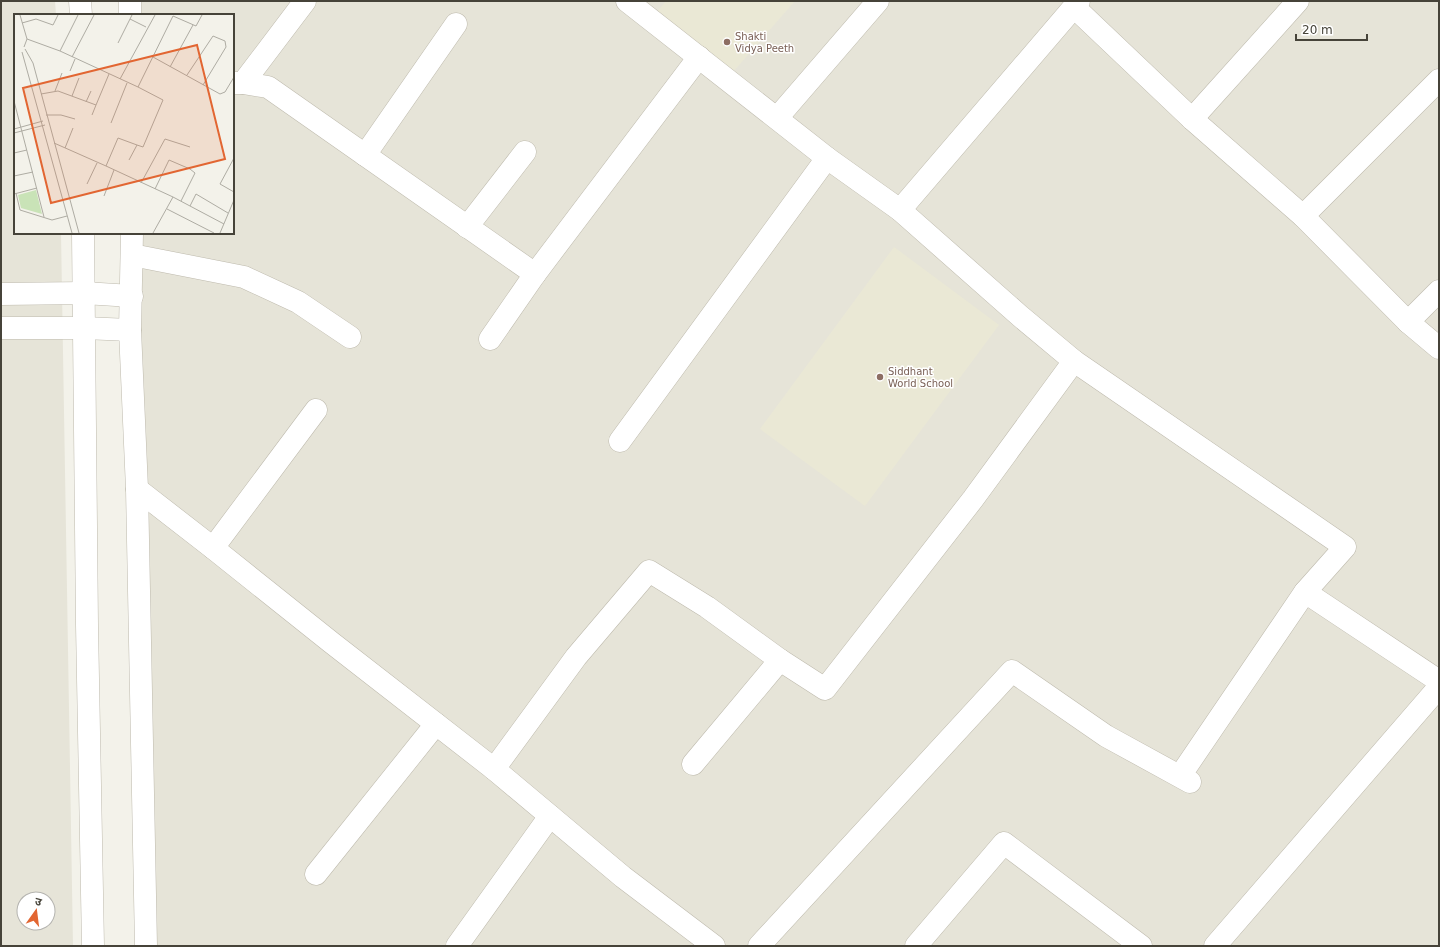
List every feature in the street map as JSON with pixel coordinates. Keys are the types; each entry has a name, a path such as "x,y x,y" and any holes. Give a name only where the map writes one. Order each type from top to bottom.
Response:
{"street":[{"path":"80,1 81,14"},
{"path":"130,1 130,14"},
{"path":"238,83 305,1"},
{"path":"627,1 827,158 900,210 1020,316 1074,361 1345,547 1305,592 1185,779 1106,736 1012,672 759,946"},
{"path":"777,118 878,1"},
{"path":"1192,118 1298,1"},
{"path":"900,210 1076,4 1192,118 1303,216 1408,322 1439,348"},
{"path":"365,155 456,24"},
{"path":"490,339 535,274 699,57"},
{"path":"1303,216 1439,80"},
{"path":"238,83 268,87 535,274"},
{"path":"467,227 525,152"},
{"path":"620,440 827,158"},
{"path":"83,234 87,632 93,946"},
{"path":"132,234 132,296 130,330 137,489 146,946"},
{"path":"132,255 244,277 298,302 350,337"},
{"path":"1408,322 1439,291"},
{"path":"1,294 84,293 132,296"},
{"path":"1,328 84,328 130,330"},
{"path":"494,769 576,657 650,571 707,607 780,660 825,690 973,499 1074,361"},
{"path":"213,548 316,410"},
{"path":"137,489 494,769 623,877 714,946"},
{"path":"1305,592 1439,681"},
{"path":"692,764 780,660"},
{"path":"1215,946 1439,687"},
{"path":"316,874 436,724"},
{"path":"457,946 550,816"},
{"path":"916,946 1004,843 1141,946"}],"shaded area":[{"path":"1,1 55,1 56,14 14,14 14,234 61,234 73,946 1,946"},
{"path":"124,1 1439,1 1439,946 156,946 132,234 234,234 234,14 124,14"},
{"name":"Shakti Vidya Peeth","path":"666,1 795,1 733,72 656,13"},
{"name":"Siddhant World School","path":"894,247 999,325 865,506 760,429"}],"place":[{"name":"Shakti Vidya Peeth","path":"727,42"},
{"name":"Siddhant World School","path":"880,377"}]}
